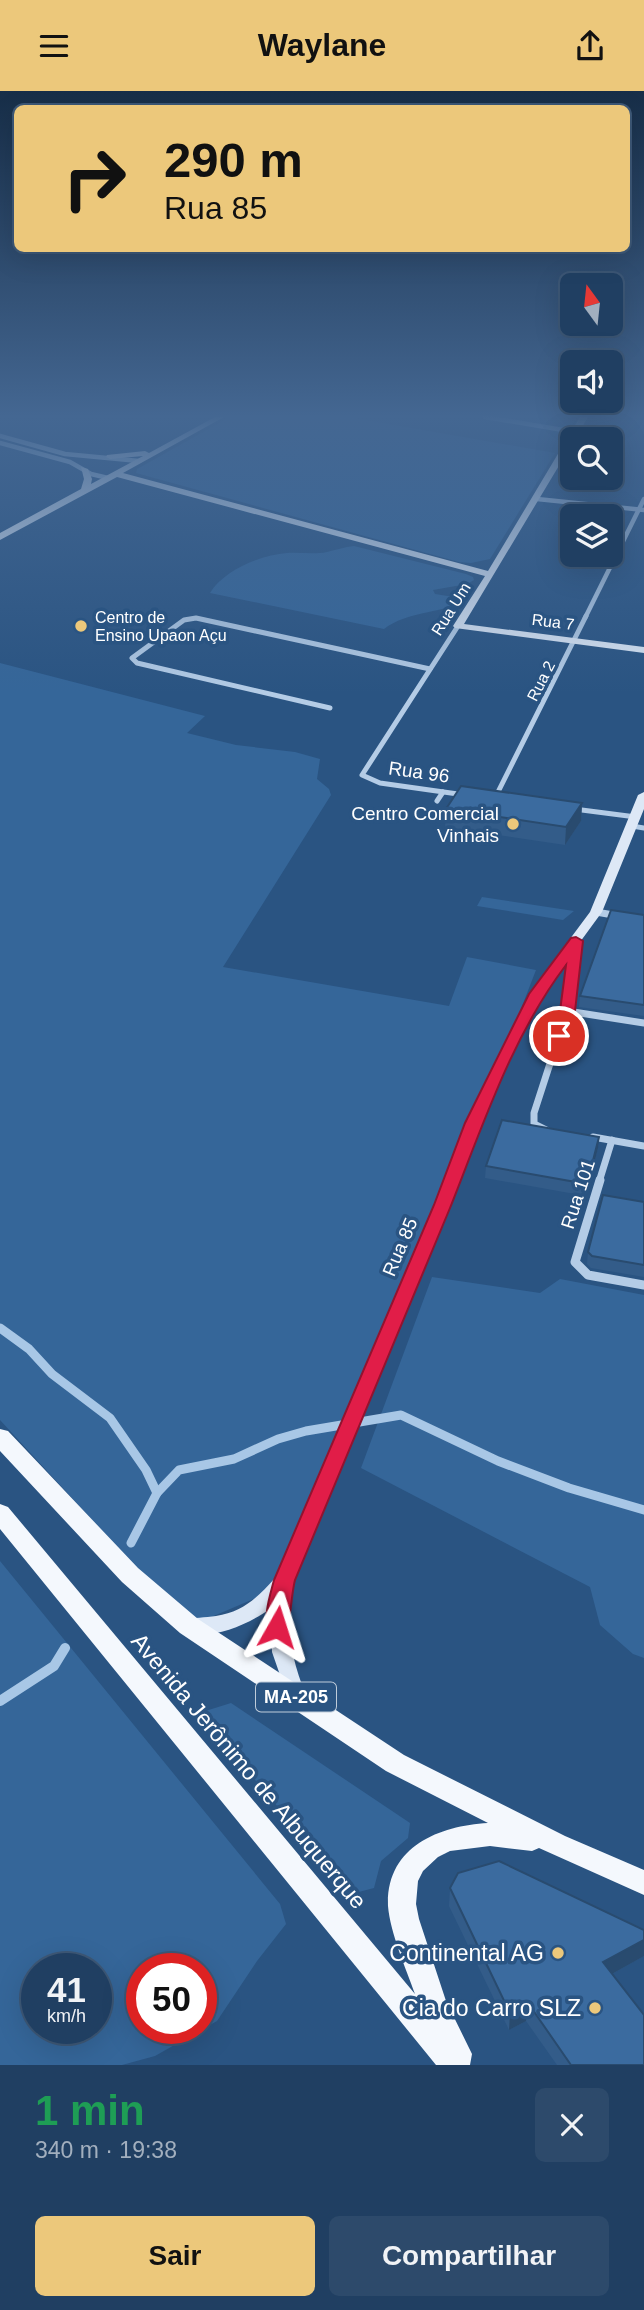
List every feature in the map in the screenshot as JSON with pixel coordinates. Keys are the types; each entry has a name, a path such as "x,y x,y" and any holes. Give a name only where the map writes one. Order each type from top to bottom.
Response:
{"main road":[{"name":"Avenida Jerônimo de Albuquerque","path":"0,1437 130,1575 189,1626 395,1763 556,1844 644,1884"},
{"name":"Avenida Jerônimo de Albuquerque","path":"0,1513 456,2065"},
{"path":"462,2065 426,1987 414,1949 402,1904 405,1879 416,1857 435,1844 457,1837 487,1834 516,1836 556,1844"}],"street":[{"path":"0,537 50,509"},
{"path":"239,509 489,574"},
{"name":"Rua Um","path":"365,778 363,771 531,509"},
{"name":"Rua 2","path":"495,798 641,510"},
{"path":"330,708 137,663 132,658 184,619 196,618 430,669"},
{"name":"Rua 7","path":"458,626 644,650"},
{"name":"Rua 96","path":"365,778 469,795"},
{"path":"437,801 443,792"},
{"name":"Rua 85","path":"189,1626 213,1626 236,1621 257,1610 273,1597 284,1580 484,1099 536,994 596,912 638,824 644,795"},
{"path":"482,797 508,800"},
{"path":"559,807 638,824"},
{"path":"596,912 632,918"},
{"name":"Rua 85","path":"560,1132 534,1124 534,1112 568,1011 576,941"},
{"path":"568,1011 644,1023"},
{"path":"586,1136 644,1146"},
{"name":"Rua 101","path":"612,1140 574,1257 578,1266 588,1275 644,1285"},
{"name":"Rua 85","path":"284,1580 279,1603 279,1639 287,1675 298,1699"}],"shaded area":[{"path":"267,509 521,509 490,559 471,563"},
{"path":"354,546 466,574 474,580 467,584 433,590 435,594 460,598 463,602 403,619 384,629 210,593 224,577 255,560 277,554 322,553"},
{"path":"0,663 205,716 187,733 236,745 295,752 320,759 317,779 329,789 331,795 223,967 449,1006 467,957 536,970 445,1205 284,1586 190,1626 0,1420"},
{"path":"482,897 574,911 563,920 477,906"},
{"path":"432,1277 540,1293 560,1279 644,1295 644,1658 633,1654 600,1625 590,1587 361,1468"},
{"path":"0,1561 280,1904 286,1924 257,1961 217,2021 217,1953 126,1953 126,2044 176,2044 155,2056 122,2065 0,2065"},
{"path":"231,1703 410,1823 408,1838 381,1861 374,1888 351,1894 199,1713"}],"building":[{"path":"461,786 582,803 566,827 446,809"},
{"path":"611,910 644,915 644,1005 580,996"},
{"path":"502,1120 599,1137 587,1184 486,1166"},
{"path":"603,1195 644,1202 644,1265 592,1256 588,1252"},
{"path":"499,1861 644,1930 644,1940 603,1962 644,2015 644,2065 571,2065 528,2003 510,2013 450,1888 458,1873"}],"waterway":[{"path":"0,1328 29,1349 52,1374 110,1418 146,1470 157,1493"},
{"path":"157,1493 179,1470 234,1459 278,1439 306,1431 401,1415 498,1461 569,1488 644,1510"},
{"path":"131,1543 157,1493"},
{"path":"0,1701 54,1666 65,1648"}],"place":[{"name":"Centro de Ensino Upaon Açu","path":"81,626"},
{"name":"Centro Comercial Vinhais","path":"513,824"},
{"name":"Continental AG","path":"558,1953"},
{"name":"Cia do Carro SLZ","path":"595,2008"}],"route":[{"path":"277,1627 284,1580 442,1205 473,1123 536,994 576,941 568,1011 559,1036"}]}
